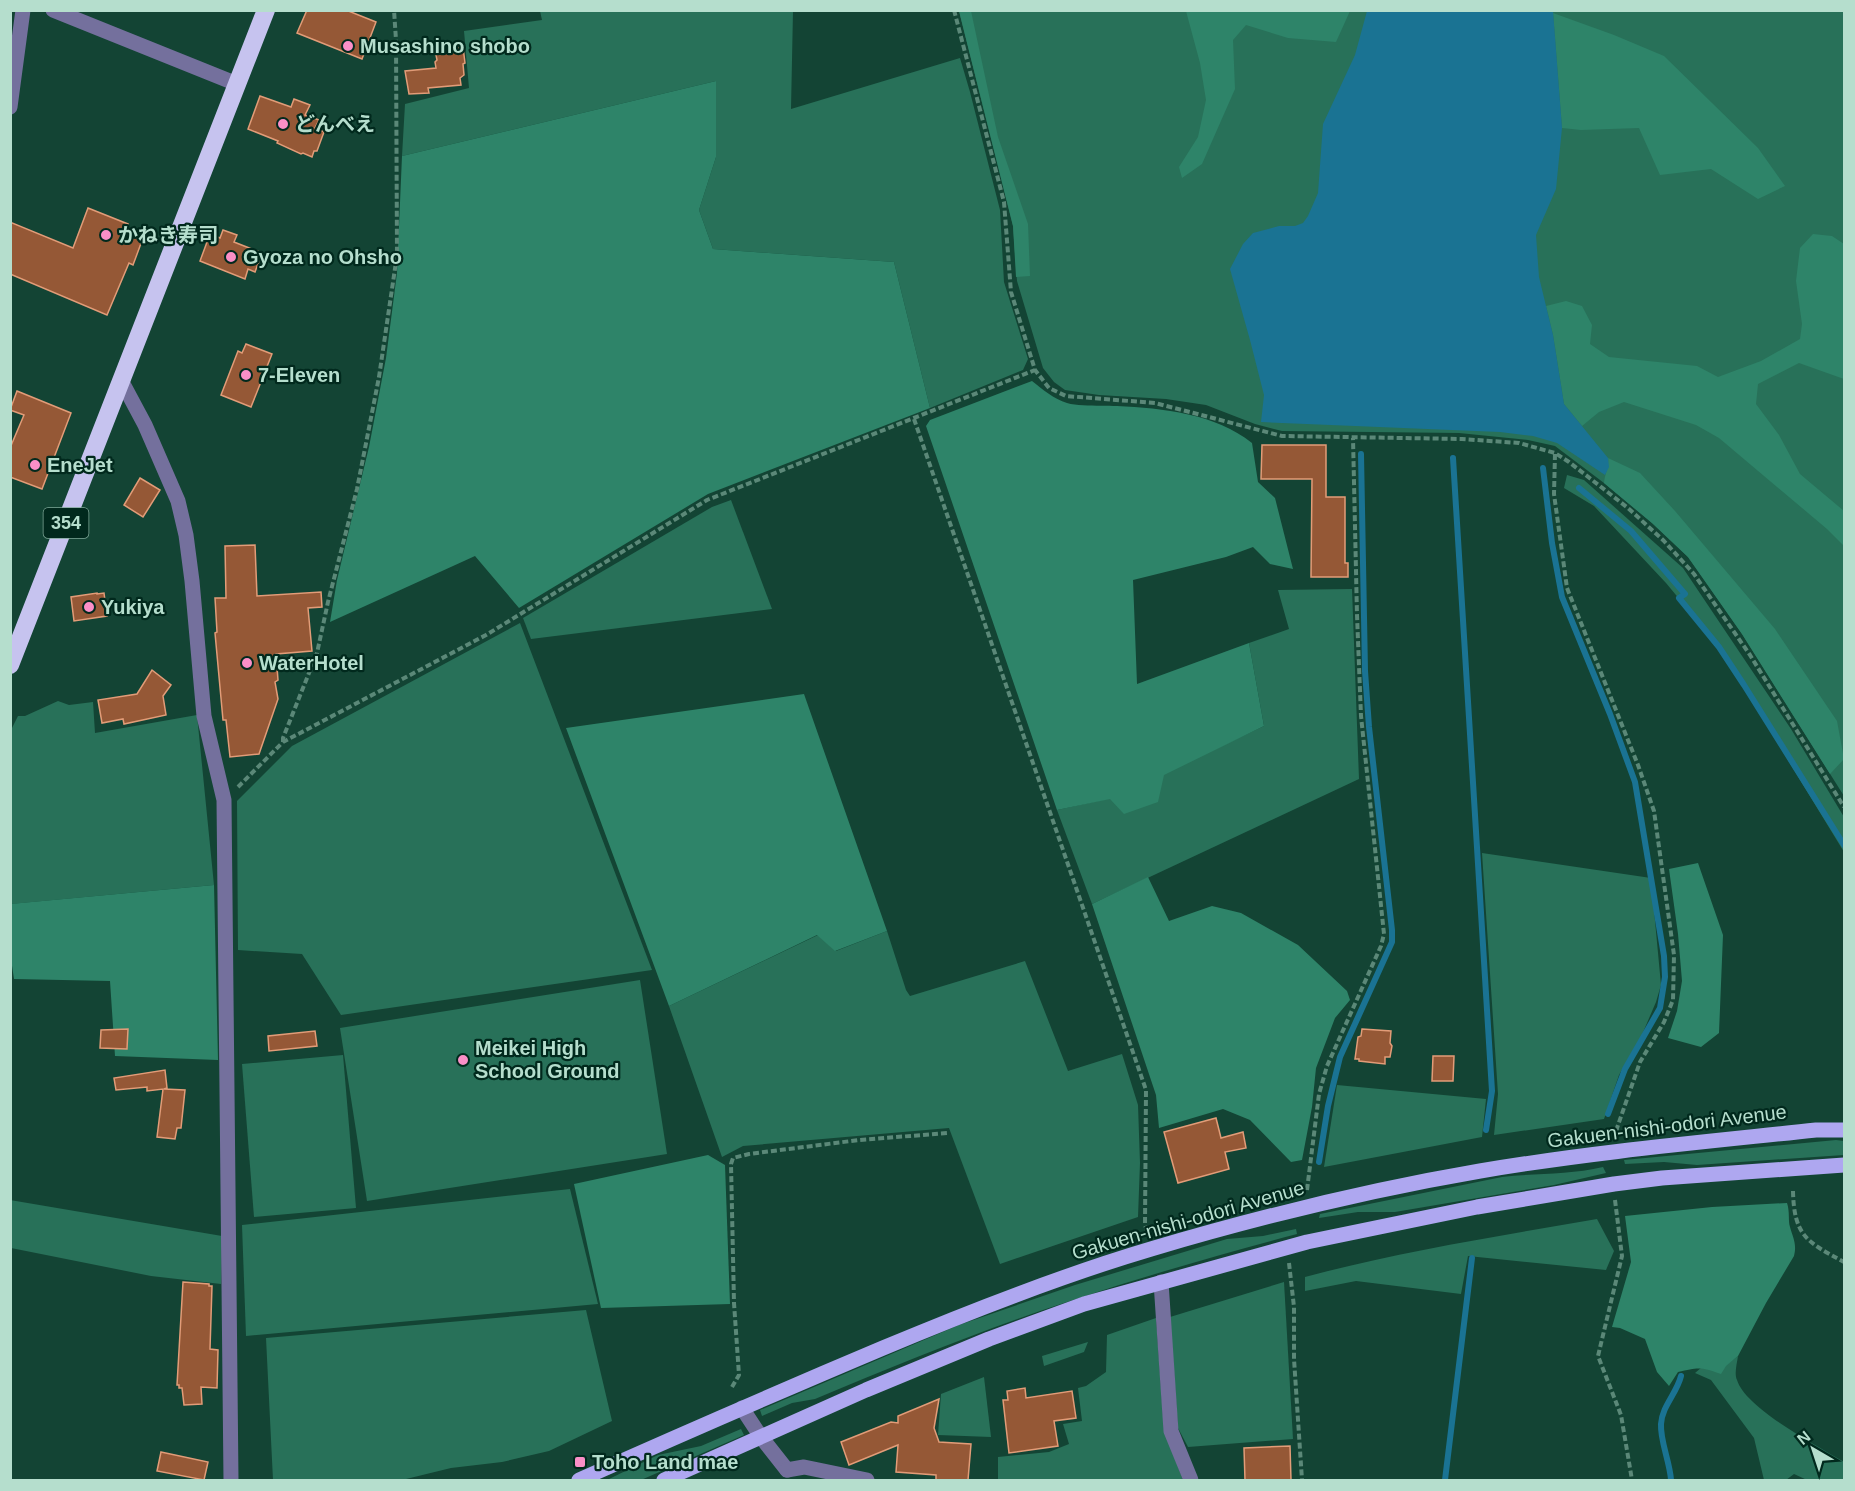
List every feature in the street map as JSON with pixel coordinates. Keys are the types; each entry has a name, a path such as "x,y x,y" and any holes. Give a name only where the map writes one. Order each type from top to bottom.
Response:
{"highway":[{"name":"354","path":"12,657 122,382 266,10"}],"main road":[{"name":"Gakuen-nishi-odori Avenue","path":"579,1480 972,1311 1073,1274 1152,1249 1307,1207 1482,1171 1614,1152 1816,1130 1845,1130"},
{"path":"664,1480 866,1390 989,1339 1084,1304 1306,1242 1466,1209 1614,1184 1662,1178 1845,1165"}],"street":[{"path":"10,107 23,10"},
{"path":"53,10 237,84"},
{"path":"122,382 145,425 178,501 186,535 192,581 204,716 224,800 231,1480"},
{"path":"1161,1282 1171,1431 1191,1480"},
{"path":"742,1408 786,1475 804,1467 867,1480"}],"path":[{"path":"283,742 317,653 357,489 379,377 397,255 394,10"},
{"path":"954,10 1004,202 1011,292 1035,370 1049,388 1066,396 1155,404 1282,436 1462,439 1519,443 1555,453 1628,508 1694,574 1750,655 1845,807"},
{"path":"224,800 283,742 486,635 707,500 914,420 1035,370"},
{"path":"914,420 1146,1090 1146,1225 1152,1249"},
{"path":"1307,1207 1307,1183 1319,1094 1327,1066 1381,946 1384,934 1361,716 1356,615 1353,438"},
{"path":"1555,453 1554,494 1568,588 1654,811 1674,955 1673,1000 1664,1022 1640,1062 1617,1128 1614,1152"},
{"path":"732,1387 739,1375 734,1303 731,1164 733,1158 858,1140 948,1133"},
{"path":"1614,1184 1622,1256 1598,1356 1621,1415 1632,1480"},
{"path":"1793,1191 1793,1210 1803,1235 1816,1247 1845,1262"},
{"path":"1302,1480 1293,1307 1288,1264 1306,1242"}],"green space":[{"path":"540,11 793,11 791,109 960,58 1000,210 1004,282 1028,359 1023,370 930,408 894,262 713,249 699,210 716,157 716,81 402,156 405,104 469,88 464,31 542,20"},
{"path":"959,11 1844,11 1844,796 1742,634 1688,557 1652,523 1555,446 1528,440 1459,433 1282,431 1255,424 1206,405 1065,390 1054,382 1043,368 1017,281 1013,226"},
{"path":"959,11 971,11 998,137 1028,224 1030,276 1016,277 1013,226"},
{"path":"1186,11 1350,11 1336,42 1288,38 1246,25 1233,40 1235,89 1202,164 1182,178 1179,167 1198,137 1206,100 1200,63"},
{"path":"1553,13 1664,56 1758,148 1785,186 1758,199 1711,169 1660,175 1639,128 1581,130 1562,128"},
{"path":"716,81 716,157 699,210 713,249 894,262 930,408 708,494 519,608 475,556 330,622 337,580 369,447 386,358 397,273 402,156"},
{"path":"1813,234 1832,236 1844,244 1844,379 1799,363 1758,384 1756,404 1779,435 1800,474 1844,511 1844,546 1719,438 1696,425 1624,402 1599,412 1582,426 1564,404 1546,306 1566,301 1582,306 1592,325 1590,344 1609,357 1697,366 1718,377 1761,361 1800,339 1802,324 1796,281 1800,248"},
{"path":"1032,381 1067,403 1188,414 1222,425 1252,443 1258,482 1275,498 1293,569 1270,564 1253,547 1226,557 1133,580 1137,684 1249,643 1264,726 1164,775 1158,802 1124,814 1110,799 1057,810 926,426 930,420"},
{"path":"1608,458 1640,473 1775,629 1837,721 1844,759 1830,774 1742,634 1688,557 1604,483"},
{"path":"1567,475 1584,480 1683,568 1791,729 1844,817 1844,852 1719,647 1666,583 1594,506 1564,488"},
{"path":"731,500 772,609 531,639 523,618 712,507"},
{"path":"1352,589 1359,779 1092,904 1057,810 1111,798 1264,726 1249,643 1289,629 1278,590"},
{"path":"520,623 652,970 341,1015 302,954 238,950 237,801 292,746"},
{"path":"804,694 887,931 835,951 817,935 669,1006 566,728"},
{"path":"58,701 69,705 93,702 95,733 197,715 214,885 11,904 10,732 18,716 25,716"},
{"path":"1482,853 1651,878 1661,985 1641,1037 1619,1075 1604,1119 1494,1135 1498,1094"},
{"path":"1698,863 1723,935 1719,1033 1701,1047 1668,1038 1677,1011 1682,981 1669,869"},
{"path":"1148,877 1169,921 1212,906 1241,913 1298,945 1347,991 1350,1000 1335,1018 1316,1068 1312,1107 1302,1160 1291,1162 1250,1120 1223,1109 1159,1128 1156,1095 1092,904"},
{"path":"214,885 218,1060 115,1056 110,981 14,979 11,959 10,904"},
{"path":"887,931 910,996 1025,961 1068,1071 1122,1054 1138,1105 1140,1163 1138,1217 1000,1264 949,1128 743,1146 722,1157 669,1006 818,935 836,951"},
{"path":"640,980 667,1154 367,1201 340,1028"},
{"path":"343,1055 356,1208 254,1217 242,1064"},
{"path":"1337,1085 1486,1099 1482,1137 1324,1167"},
{"path":"1844,1141 1844,1155 1697,1165 1664,1162 1625,1164 1624,1160"},
{"path":"708,1155 725,1165 730,1304 601,1308 574,1184"},
{"path":"1603,1167 1606,1173 1554,1185 1395,1212 1358,1212 1319,1218 1320,1214 1502,1177 1566,1173"},
{"path":"570,1189 598,1304 246,1336 242,1225"},
{"path":"10,1200 222,1236 221,1284 151,1276 11,1248"},
{"path":"1787,1203 1789,1225 1795,1244 1794,1256 1738,1356 1726,1366 1721,1374 1700,1368 1685,1370 1678,1372 1669,1386 1657,1372 1645,1339 1612,1327 1631,1262 1625,1216 1712,1207"},
{"path":"1597,1219 1614,1251 1606,1270 1468,1256 1461,1294 1356,1281 1305,1291 1305,1277 1377,1259"},
{"path":"1296,1229 1297,1234 1155,1274 1006,1323 815,1399 792,1403 762,1416 760,1410 959,1325 1075,1285 1227,1239 1263,1236"},
{"path":"1284,1282 1293,1439 1188,1447 1178,1428 1170,1317"},
{"path":"586,1310 612,1421 549,1451 502,1462 451,1468 402,1480 273,1480 266,1338"},
{"path":"1156,1318 1164,1430 1183,1480 998,1480 998,1457 1049,1452 1069,1444 1063,1424 1082,1421 1078,1388 1086,1386 1106,1372 1107,1335"},
{"path":"1088,1342 1084,1352 1044,1366 1042,1356"},
{"path":"1738,1356 1736,1378 1743,1391 1754,1403 1784,1426 1844,1462 1844,1480 1807,1480 1794,1474 1786,1480 1764,1480 1754,1438 1711,1380 1695,1373 1702,1367 1725,1366"},
{"path":"984,1377 991,1437 938,1435 941,1394"},
{"path":"741,1429 744,1435 641,1480 607,1480 658,1455 701,1446"}],"water":[{"path":"1367,11 1553,11 1562,128 1556,189 1536,235 1539,277 1553,335 1564,404 1608,458 1609,467 1605,475 1557,443 1533,436 1500,432 1261,422 1264,395 1230,269 1243,244 1253,233 1279,226 1295,226 1303,223 1308,216 1318,193 1323,124 1355,55"}],"building":[{"name":"Musashino shobo","path":"307,10 346,10 376,22 362,59 297,33"},
{"path":"463,47 465,63 463,64 464,75 460,78 461,85 428,88 429,93 409,94 405,71 436,68 435,50"},
{"name":"どんべえ","path":"260,96 291,107 294,99 310,105 305,115 319,120 315,128 324,132 317,151 314,151 312,157 248,129"},
{"path":"88,208 128,224 125,231 143,238 133,265 129,263 107,315 10,274 10,222 73,248"},
{"name":"Gyoza no Ohsho","path":"223,230 237,235 234,242 262,253 255,272 248,269 245,279 200,261 210,234 220,238"},
{"name":"7-Eleven","path":"246,344 272,354 251,407 221,395 238,351 242,353"},
{"name":"EneJet","path":"17,391 71,413 42,489 10,477 10,448 24,415 10,410"},
{"path":"1262,445 1326,445 1326,497 1345,497 1345,563 1348,563 1348,577 1311,577 1312,479 1261,479"},
{"path":"140,478 160,490 143,517 124,505"},
{"path":"255,545 257,596 321,592 322,607 308,608 312,651 276,654 278,680 275,682 278,699 259,754 230,757 226,720 223,720 215,633 217,632 215,598 226,598 225,546"},
{"name":"Yukiya","path":"104,593 107,616 74,621 71,597"},
{"path":"152,670 171,685 163,696 166,715 124,724 123,719 102,723 98,700 137,694"},
{"path":"128,1029 127,1049 100,1048 101,1030"},
{"path":"1362,1029 1391,1031 1390,1057 1385,1057 1385,1064 1355,1059 1358,1037 1361,1036"},
{"path":"315,1031 317,1046 269,1051 268,1036"},
{"path":"1433,1056 1454,1056 1453,1081 1432,1081"},
{"path":"165,1070 167,1088 164,1089 185,1090 181,1128 177,1128 175,1139 157,1137 163,1089 147,1091 147,1087 116,1090 114,1078"},
{"path":"1216,1118 1221,1138 1243,1132 1246,1148 1225,1152 1229,1169 1178,1183 1164,1132"},
{"path":"183,1282 212,1286 210,1349 218,1350 217,1388 201,1387 202,1404 184,1405 182,1388 177,1385"},
{"path":"1025,1388 1026,1398 1072,1391 1076,1418 1054,1421 1058,1446 1009,1453 1003,1400 1008,1400 1007,1391"},
{"path":"939,1399 934,1428 939,1442 971,1444 968,1480 936,1480 936,1475 896,1472 898,1445 849,1465 841,1442 891,1422 898,1423 898,1416"},
{"path":"1290,1446 1291,1480 1245,1480 1244,1448"},
{"path":"161,1452 208,1462 204,1480 157,1471"}],"waterway":[{"path":"1319,1162 1328,1106 1340,1057 1392,942 1365,671 1361,454"},
{"path":"1453,458 1492,1091 1486,1130"},
{"path":"1543,468 1552,543 1562,597 1635,782 1664,956 1665,977 1660,1008 1625,1069 1608,1114"},
{"path":"1579,488 1631,531 1685,594 1679,598 1719,647 1844,845"},
{"path":"1445,1480 1472,1258"},
{"path":"1671,1480 1661,1424 1664,1411 1681,1376"}],"place":[{"name":"Musashino shobo","path":"348,46"},
{"name":"どんべえ","path":"283,124"},
{"name":"かねき寿司","path":"106,235"},
{"name":"Gyoza no Ohsho","path":"231,257"},
{"name":"7-Eleven","path":"246,375"},
{"name":"EneJet","path":"35,465"},
{"name":"Yukiya","path":"89,607"},
{"name":"WaterHotel","path":"247,663"},
{"name":"Meikei High School Ground","path":"463,1060"},
{"name":"Toho Land mae","path":"580,1462"}]}
